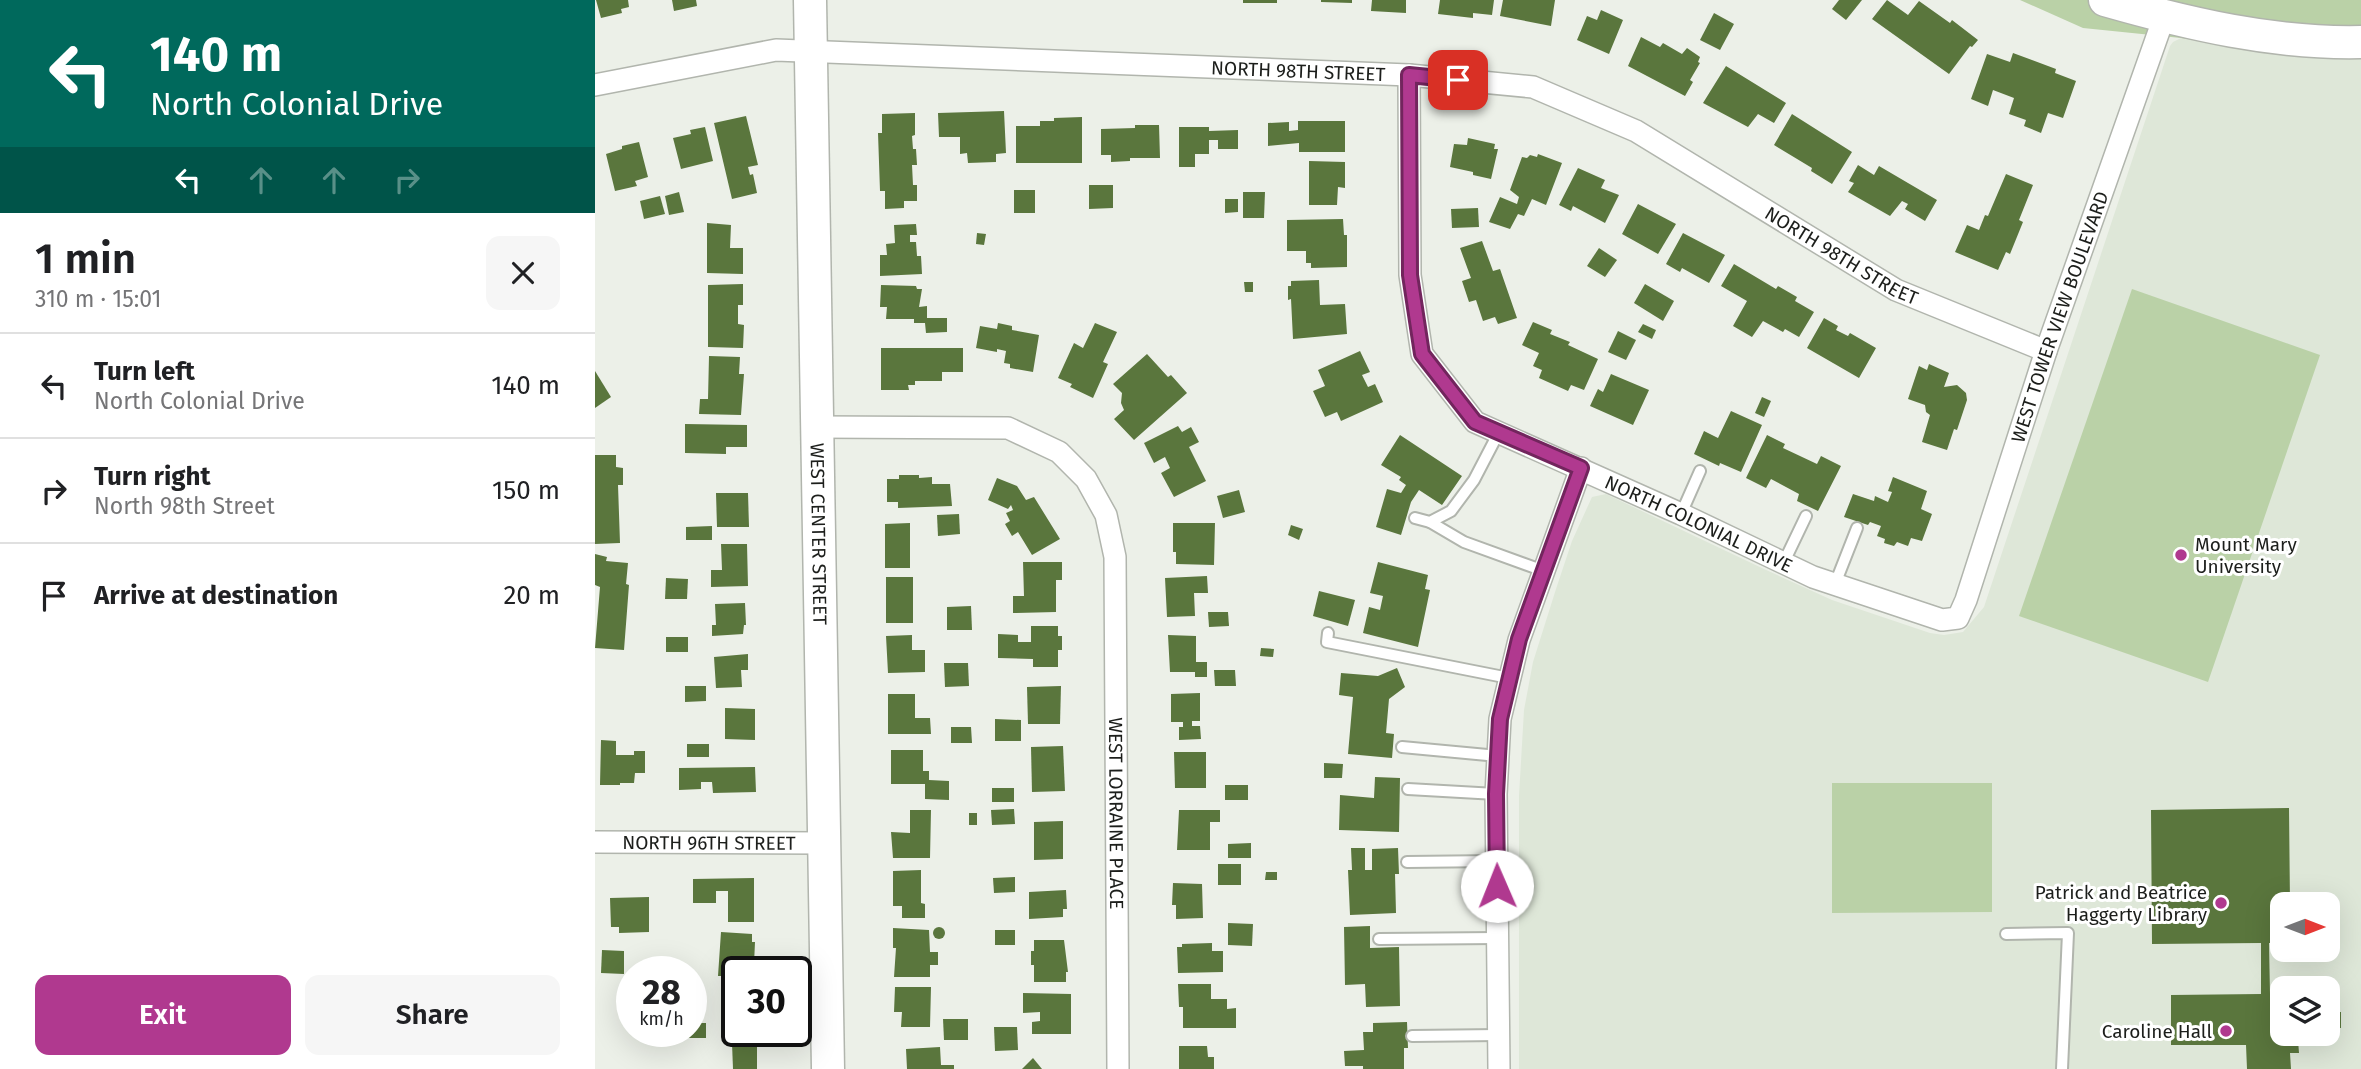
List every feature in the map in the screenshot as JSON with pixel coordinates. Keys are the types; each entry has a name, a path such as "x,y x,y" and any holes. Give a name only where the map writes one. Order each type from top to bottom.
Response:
{"street":[{"name":"WEST CENTER STREET","path":"810,0 828,1069"},
{"path":"2105,0 2187,23 2277,38 2361,42"},
{"name":"WEST TOWER VIEW BOULEVARD","path":"1958,618 2046,351 2164,17"},
{"name":"NORTH 98TH STREET","path":"595,85 776,50 1409,75 1533,87 1636,131 1896,290 2046,351"},
{"name":"NORTH COLONIAL DRIVE","path":"1409,75 1410,275 1422,354 1475,422 1681,514 1783,564 1942,620 1958,618"},
{"name":"WEST LORRAINE PLACE","path":"818,427 1008,428 1059,452 1086,479 1106,515 1115,557 1118,1069"},
{"path":"1499,1069 1496,794 1500,719 1519,639 1581,468"},
{"name":"NORTH 96TH STREET","path":"595,842 823,843"}],"lane":[{"path":"1430,522 1451,511 1474,480 1499,432"},
{"path":"1681,514 1700,471"},
{"path":"1783,564 1806,516"},
{"path":"1415,518 1430,522 1464,542 1543,571"},
{"path":"1835,584 1857,528"},
{"path":"1328,633 1327,642 1355,649 1509,678"},
{"path":"1402,747 1498,757"},
{"path":"1408,789 1496,794"},
{"path":"1407,862 1496,861"},
{"path":"2006,934 2068,933 2062,1069"},
{"path":"1379,939 1497,938"},
{"path":"1412,1036 1499,1035"}],"shaded area":[{"name":"Mount Mary University","path":"2181,38 2361,51 2361,1069 1519,1069 1519,796 1524,710 1533,662 1556,589 1572,541 1592,497 1606,494 1832,600 1930,633 1944,635 1963,632 1984,607 2170,46"}],"green space":[{"path":"2020,0 2361,0 2361,51 2282,54 2181,38 2083,28"},
{"path":"2132,289 2320,355 2208,682 2019,616"},
{"path":"1832,783 1992,783 1992,912 1832,913"}],"building":[{"path":"596,0 628,0 629,7 621,9 622,13 601,18"},
{"path":"672,0 696,0 697,6 674,11"},
{"path":"1243,0 1277,0 1277,3 1243,3"},
{"path":"1352,0 1352,3 1321,2"},
{"path":"1372,0 1406,0 1406,13 1371,11"},
{"path":"1440,0 1494,0 1492,15 1473,13 1473,18 1438,14"},
{"path":"1503,0 1555,0 1551,26 1500,16"},
{"path":"1839,0 1862,0 1846,20 1832,9"},
{"path":"1887,0 1908,15 1919,1 1950,23 1952,20 1978,40 1970,46 1949,74 1872,19"},
{"path":"1601,10 1623,20 1609,54 1577,40 1587,16 1597,20"},
{"path":"1714,13 1734,24 1720,50 1700,40"},
{"path":"1641,37 1660,47 1663,43 1682,54 1687,48 1700,57 1700,63 1690,80 1693,82 1685,96 1628,66"},
{"path":"2013,53 2056,69 2055,73 2076,81 2063,118 2048,113 2041,133 2024,126 2026,120 2009,114 2014,98 1993,90 1988,106 1971,99 1987,54 2010,62"},
{"path":"1726,66 1786,103 1774,123 1758,114 1748,127 1703,103"},
{"path":"1004,111 1006,153 996,154 996,162 968,163 967,153 960,154 960,137 939,137 938,113"},
{"path":"915,113 915,135 912,136 917,165 912,165 913,185 917,185 917,201 904,201 904,208 885,209 885,191 880,191 878,133 882,133 882,114"},
{"path":"1792,114 1852,152 1832,184 1811,171 1812,168 1774,145"},
{"path":"746,116 758,165 748,167 750,175 753,174 757,193 732,199 714,123"},
{"path":"1082,117 1082,163 1016,163 1016,126 1040,126 1040,121 1054,121 1054,118"},
{"path":"1298,121 1345,121 1345,152 1299,152 1299,143 1268,146 1268,123 1289,122 1289,131 1298,130"},
{"path":"1135,125 1159,125 1160,158 1130,158 1130,161 1111,162 1111,155 1101,155 1101,129 1135,128"},
{"path":"705,127 713,161 681,169 673,138"},
{"path":"1179,127 1209,127 1209,131 1238,130 1238,149 1218,149 1218,140 1209,140 1209,154 1195,154 1195,167 1179,167"},
{"path":"1468,138 1495,144 1494,149 1498,149 1491,179 1450,167 1454,144 1467,145"},
{"path":"639,142 648,177 635,181 637,186 615,191 606,154"},
{"path":"1538,154 1562,163 1546,205 1532,199 1524,216 1518,214 1510,229 1489,222 1500,197 1517,204 1519,197 1510,190 1522,157 1537,157"},
{"path":"1309,161 1345,162 1345,188 1338,187 1337,205 1309,205"},
{"path":"1858,165 1874,175 1879,166 1937,200 1925,221 1905,209 1908,204 1902,201 1890,216 1848,192 1854,183 1849,181"},
{"path":"1578,168 1605,180 1601,188 1619,195 1605,223 1573,206 1571,211 1559,205"},
{"path":"2006,174 2033,185 2019,220 2023,222 2010,254 2006,252 1998,270 1955,252 1967,225 1979,230"},
{"path":"1089,185 1113,185 1113,208 1089,209"},
{"path":"1014,190 1035,190 1035,213 1014,213"},
{"path":"679,192 684,212 669,215 665,196"},
{"path":"1243,192 1265,192 1264,218 1243,218"},
{"path":"660,196 665,214 644,219 640,201"},
{"path":"1225,199 1238,199 1238,212 1225,213"},
{"path":"1638,204 1676,224 1658,254 1622,234"},
{"path":"1478,208 1479,227 1452,228 1451,209"},
{"path":"1343,219 1344,235 1347,235 1347,267 1311,268 1311,263 1306,263 1306,251 1287,251 1287,220"},
{"path":"707,223 731,225 730,248 743,248 743,274 707,273"},
{"path":"916,224 917,235 910,235 910,242 916,242 917,256 921,256 922,274 880,276 880,255 887,255 886,244 895,243 894,225"},
{"path":"977,233 986,234 984,245 976,244"},
{"path":"1683,233 1725,255 1709,283 1682,268 1680,272 1666,264"},
{"path":"1482,241 1493,271 1500,269 1517,318 1498,324 1495,317 1483,321 1476,300 1469,302 1462,281 1471,278 1460,248"},
{"path":"1599,248 1617,260 1605,277 1587,266"},
{"path":"1734,264 1776,289 1778,286 1797,297 1795,301 1814,312 1799,337 1763,321 1752,337 1733,326 1747,301 1721,286"},
{"path":"1319,280 1320,305 1345,304 1347,334 1293,339 1288,286 1291,286 1291,281"},
{"path":"1244,282 1253,282 1253,292 1245,292"},
{"path":"743,284 743,305 738,305 738,324 744,325 743,348 708,347 708,285"},
{"path":"1645,284 1674,301 1663,321 1634,303"},
{"path":"881,285 916,286 917,289 922,289 919,307 927,306 927,318 947,318 947,332 926,333 925,323 914,323 914,319 886,319 887,307 880,307"},
{"path":"1824,318 1838,326 1836,330 1848,336 1850,333 1876,348 1859,378 1807,348"},
{"path":"1533,322 1552,330 1550,334 1570,342 1568,345 1598,359 1584,390 1571,385 1568,391 1539,378 1542,370 1533,366 1539,353 1522,345"},
{"path":"998,323 1012,326 1012,330 1039,335 1033,372 1010,368 1010,364 1004,363 1006,351 976,348 980,326 997,329"},
{"path":"1095,323 1117,332 1103,362 1108,364 1093,398 1058,378 1074,343 1083,348"},
{"path":"1643,324 1656,330 1652,339 1638,332"},
{"path":"1618,331 1636,340 1626,360 1608,352"},
{"path":"881,348 963,348 963,372 942,372 942,381 915,381 915,385 908,385 909,390 881,390"},
{"path":"1360,351 1370,372 1362,375 1368,387 1375,384 1383,402 1341,421 1337,412 1325,417 1313,391 1325,386 1318,370"},
{"path":"1147,354 1187,393 1134,440 1114,419 1124,410 1121,403 1122,393 1113,384"},
{"path":"709,356 740,357 739,374 744,374 741,415 699,414 700,399 708,399"},
{"path":"1929,364 1949,373 1944,387 1957,385 1966,393 1967,400 1957,430 1954,429 1947,450 1922,442 1930,415 1926,412 1925,405 1908,399 1919,366 1927,370"},
{"path":"595,371 611,397 595,408"},
{"path":"1611,374 1649,390 1633,425 1590,406 1598,389 1603,392"},
{"path":"1762,397 1771,401 1764,417 1755,413"},
{"path":"1731,411 1762,425 1741,472 1720,463 1719,466 1694,454 1704,431 1718,438"},
{"path":"685,424 747,425 747,447 726,447 726,454 685,453"},
{"path":"1178,426 1182,432 1191,427 1199,442 1189,447 1206,481 1174,497 1161,473 1170,468 1165,457 1154,463 1144,443"},
{"path":"1400,435 1462,476 1442,505 1419,490 1411,502 1401,535 1376,527 1387,489 1401,493 1406,485 1399,480 1401,477 1381,465"},
{"path":"1767,435 1785,444 1783,448 1817,464 1821,456 1841,466 1818,511 1797,501 1799,494 1771,479 1766,488 1746,478"},
{"path":"595,455 616,455 616,467 623,468 623,485 618,485 620,543 595,544"},
{"path":"899,475 932,477 932,484 950,484 952,506 898,508 898,502 887,502 887,479 899,479"},
{"path":"1893,477 1927,491 1921,509 1932,514 1922,541 1911,538 1908,546 1897,542 1894,546 1884,543 1885,539 1877,536 1881,526 1870,522 1868,525 1844,517 1853,494 1874,501 1875,496 1888,502 1892,492 1888,491"},
{"path":"997,478 1017,486 1026,500 1034,497 1060,539 1032,555 1018,532 1012,536 1005,524 1010,521 1006,513 1013,510 1011,505 1008,509 988,500"},
{"path":"1239,490 1245,512 1223,518 1217,496"},
{"path":"716,493 748,493 749,527 717,527"},
{"path":"959,514 960,534 938,536 937,515"},
{"path":"910,523 910,568 885,568 885,524"},
{"path":"1173,523 1215,523 1214,565 1176,564 1176,552 1173,552"},
{"path":"1291,525 1303,529 1299,540 1288,535"},
{"path":"712,526 712,540 686,540 686,527"},
{"path":"721,544 747,544 748,586 711,587 711,570 722,570"},
{"path":"595,554 607,557 606,561 628,563 624,650 595,648 600,587 595,585"},
{"path":"1023,562 1062,562 1062,580 1056,580 1056,612 1013,613 1013,596 1024,596"},
{"path":"1378,562 1428,575 1425,589 1430,590 1418,647 1363,633 1369,607 1380,610 1383,596 1370,593"},
{"path":"1207,576 1208,593 1194,593 1195,616 1167,617 1165,578"},
{"path":"886,577 913,577 913,623 886,623"},
{"path":"666,578 688,579 687,599 665,599"},
{"path":"1319,591 1355,600 1348,626 1313,616"},
{"path":"745,603 746,625 743,634 712,636 712,625 716,625 715,604"},
{"path":"971,606 972,630 947,630 947,607"},
{"path":"1208,612 1228,612 1229,626 1209,627"},
{"path":"1031,626 1058,626 1058,636 1062,636 1062,650 1058,650 1058,667 1033,667 1033,659 998,658 998,634 1018,635 1018,642 1031,642"},
{"path":"912,635 912,650 925,650 925,672 888,673 886,636"},
{"path":"1168,635 1196,636 1196,662 1207,662 1207,677 1195,677 1195,672 1170,672"},
{"path":"666,637 688,637 688,652 666,652"},
{"path":"1261,648 1274,649 1273,657 1260,656"},
{"path":"748,654 748,670 741,670 742,687 716,688 714,657"},
{"path":"944,663 968,663 969,686 945,687"},
{"path":"1397,668 1405,687 1389,699 1386,733 1394,734 1392,758 1348,754 1353,697 1339,695 1341,673 1378,676"},
{"path":"1214,670 1235,670 1236,686 1215,686"},
{"path":"685,686 706,686 706,701 685,702"},
{"path":"1061,686 1060,724 1028,724 1027,687"},
{"path":"1200,693 1200,721 1192,721 1192,726 1200,726 1201,739 1179,740 1179,727 1183,727 1183,722 1171,722 1171,694"},
{"path":"888,694 915,694 915,718 930,718 931,734 888,734"},
{"path":"725,708 755,709 755,740 725,739"},
{"path":"995,719 1021,720 1021,741 995,741"},
{"path":"951,727 971,727 972,743 951,743"},
{"path":"601,740 616,741 616,755 634,755 634,751 645,751 645,773 635,773 634,783 600,785"},
{"path":"687,744 709,744 709,757 687,757"},
{"path":"1063,746 1065,791 1032,792 1031,747"},
{"path":"891,750 923,750 923,771 929,771 929,780 949,781 949,800 925,799 925,784 891,784"},
{"path":"1174,752 1206,752 1206,788 1175,788"},
{"path":"1324,763 1343,764 1342,778 1324,778"},
{"path":"755,767 756,792 713,793 712,782 701,782 701,789 679,790 679,768"},
{"path":"1375,777 1400,778 1399,832 1339,830 1340,795 1374,798"},
{"path":"1225,785 1248,785 1248,800 1225,800"},
{"path":"992,788 1014,788 1014,802 992,802"},
{"name":"Patrick and Beatrice Haggerty Library","path":"2289,808 2290,892 2270,892 2269,943 2270,1046 2298,1046 2299,1053 2290,1053 2291,1069 2247,1069 2246,1045 2171,1045 2171,995 2261,994 2261,943 2152,944 2151,810"},
{"path":"1014,809 1015,824 992,825 991,810"},
{"path":"910,810 931,810 930,858 893,858 891,832 910,833"},
{"path":"1179,810 1220,810 1220,822 1210,822 1210,850 1177,850"},
{"path":"969,813 977,813 977,825 969,825"},
{"path":"1063,821 1063,859 1034,860 1034,822"},
{"path":"1251,843 1251,858 1228,858 1228,844"},
{"path":"1351,848 1365,848 1365,870 1372,870 1372,849 1398,848 1399,874 1395,874 1396,913 1350,915 1348,870 1352,870"},
{"path":"1218,864 1241,864 1241,885 1218,885"},
{"path":"921,870 921,903 925,904 925,918 902,918 902,906 893,906 893,871"},
{"path":"1266,872 1277,872 1277,880 1265,880"},
{"path":"1015,877 1015,892 994,893 993,878"},
{"path":"754,878 754,922 728,922 728,891 716,891 716,903 693,903 693,879"},
{"path":"1173,883 1202,884 1203,918 1176,919 1176,905 1172,905"},
{"path":"1066,890 1067,909 1063,909 1063,917 1029,919 1029,892"},
{"path":"649,897 649,932 619,933 619,927 611,927 610,898"},
{"path":"1228,923 1253,924 1252,946 1228,945"},
{"path":"1370,926 1370,948 1399,947 1400,1006 1366,1007 1365,984 1345,985 1344,927"},
{"path":"939,927 945,933 939,939 933,933"},
{"path":"893,928 929,930 930,952 938,952 938,965 930,965 930,977 894,977 896,948 893,948"},
{"path":"995,930 1015,930 1015,945 995,945"},
{"path":"721,932 752,934 752,942 755,942 754,956 721,956 721,976 718,976"},
{"path":"1034,940 1064,940 1068,972 1066,982 1034,982 1031,951 1034,951"},
{"path":"1212,943 1212,951 1223,951 1223,972 1178,973 1177,947 1182,947 1182,944"},
{"path":"602,950 624,951 624,956 616,956 616,974 601,973"},
{"path":"1178,984 1211,984 1211,999 1227,999 1227,1009 1236,1008 1236,1028 1183,1028 1183,1007 1179,1007"},
{"path":"895,987 931,987 930,1027 901,1027 902,1012 894,1012"},
{"path":"1023,993 1071,994 1071,1034 1032,1034 1032,1022 1040,1021 1040,1012 1023,1013"},
{"path":"943,1019 968,1019 968,1040 944,1040"},
{"path":"1407,1022 1408,1048 1404,1048 1404,1069 1345,1066 1344,1051 1364,1050 1363,1032 1373,1032 1373,1023"},
{"path":"994,1027 1017,1027 1018,1050 995,1051"},
{"path":"1179,1046 1207,1046 1208,1057 1214,1057 1214,1069 1179,1069"},
{"path":"732,1047 757,1047 757,1069 733,1069"},
{"path":"940,1047 941,1065 954,1065 954,1069 907,1069 906,1049"},
{"path":"1033,1058 1042,1069 1022,1069"}],"place":[{"name":"Mount Mary University","path":"2181,555"},
{"name":"Patrick and Beatrice Haggerty Library","path":"2221,903"},
{"name":"Caroline Hall","path":"2226,1031"}],"route":[{"path":"1458,80 1409,75 1410,275 1422,354 1475,422 1581,468 1519,639 1500,719 1496,794 1497,886"}]}
